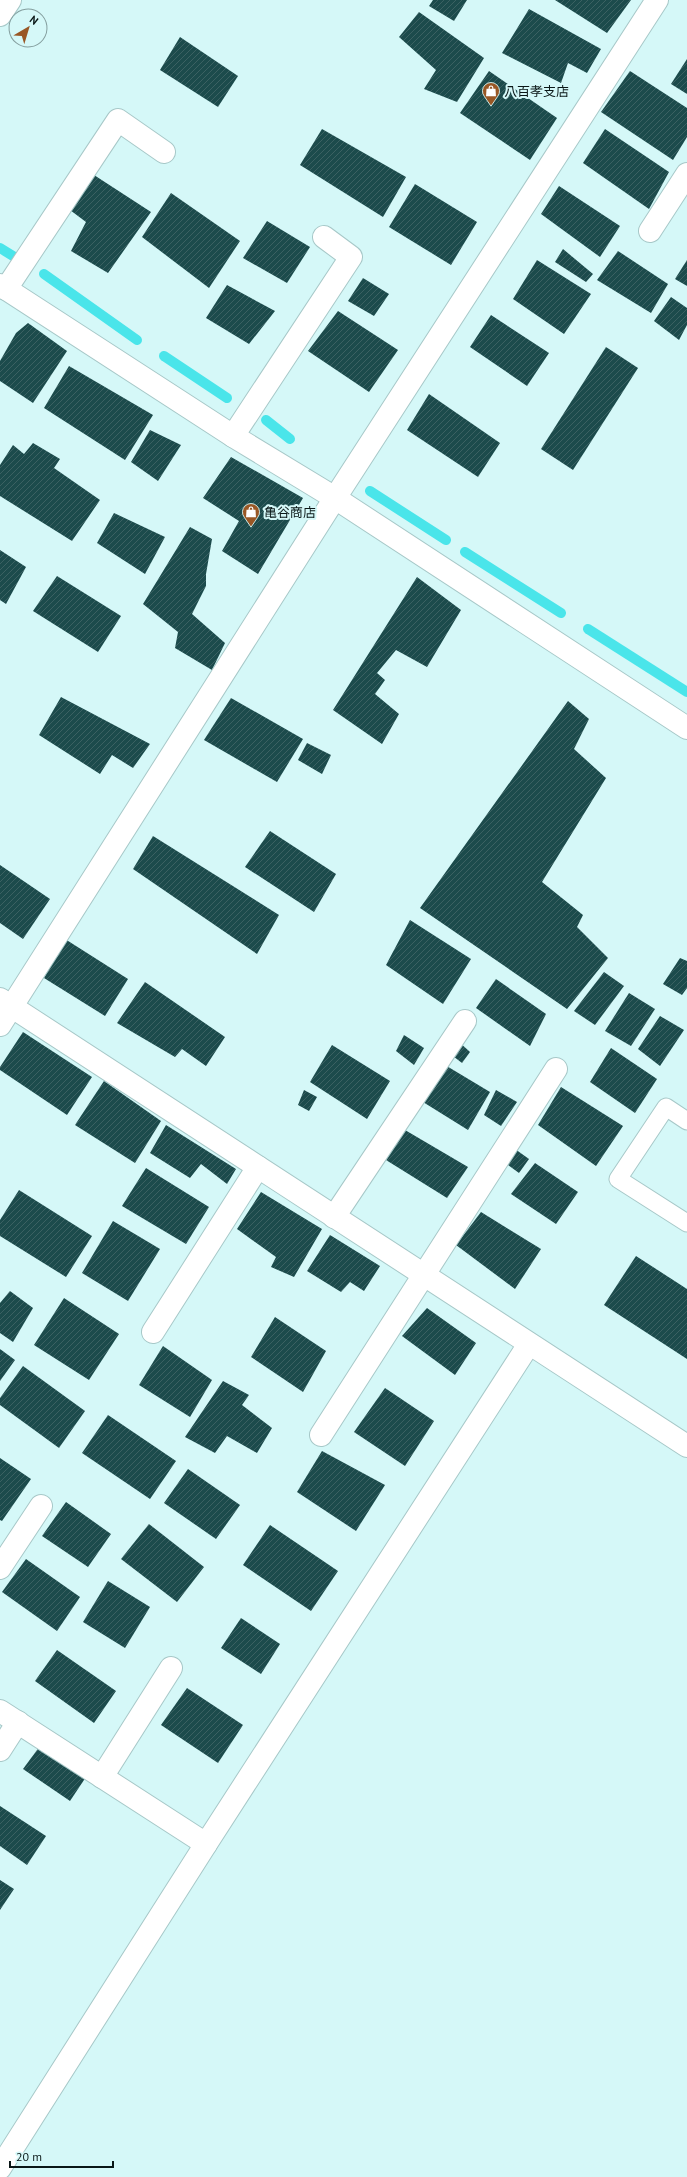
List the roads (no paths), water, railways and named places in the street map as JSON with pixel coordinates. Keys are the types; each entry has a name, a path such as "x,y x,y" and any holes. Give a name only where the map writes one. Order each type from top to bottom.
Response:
{"street":[{"path":"0,15 10,0"},
{"path":"0,1025 6,1003 657,0"},
{"path":"164,152 118,120 3,287 234,436 335,498 687,728"},
{"path":"650,231 687,174"},
{"path":"234,436 351,257 324,237"},
{"path":"6,1003 687,1446"},
{"path":"334,1217 465,1020"},
{"path":"321,1435 556,1069"},
{"path":"153,1332 258,1167"},
{"path":"0,2168 206,1844 529,1344"},
{"path":"0,1568 41,1506"},
{"path":"102,1777 171,1668"},
{"path":"0,1710 206,1844"},
{"path":"0,1750 18,1722"}],"lane":[{"path":"687,1121 666,1107 618,1178 687,1223"}],"waterway":[{"path":"0,248 13,256"},
{"path":"44,274 137,340"},
{"path":"164,356 227,398"},
{"path":"266,420 290,439"},
{"path":"370,491 446,540"},
{"path":"465,552 561,613"},
{"path":"588,629 687,692"}],"place":[{"name":"八百孝支店","path":"491,106"},
{"name":"亀谷商店","path":"251,527"}]}
